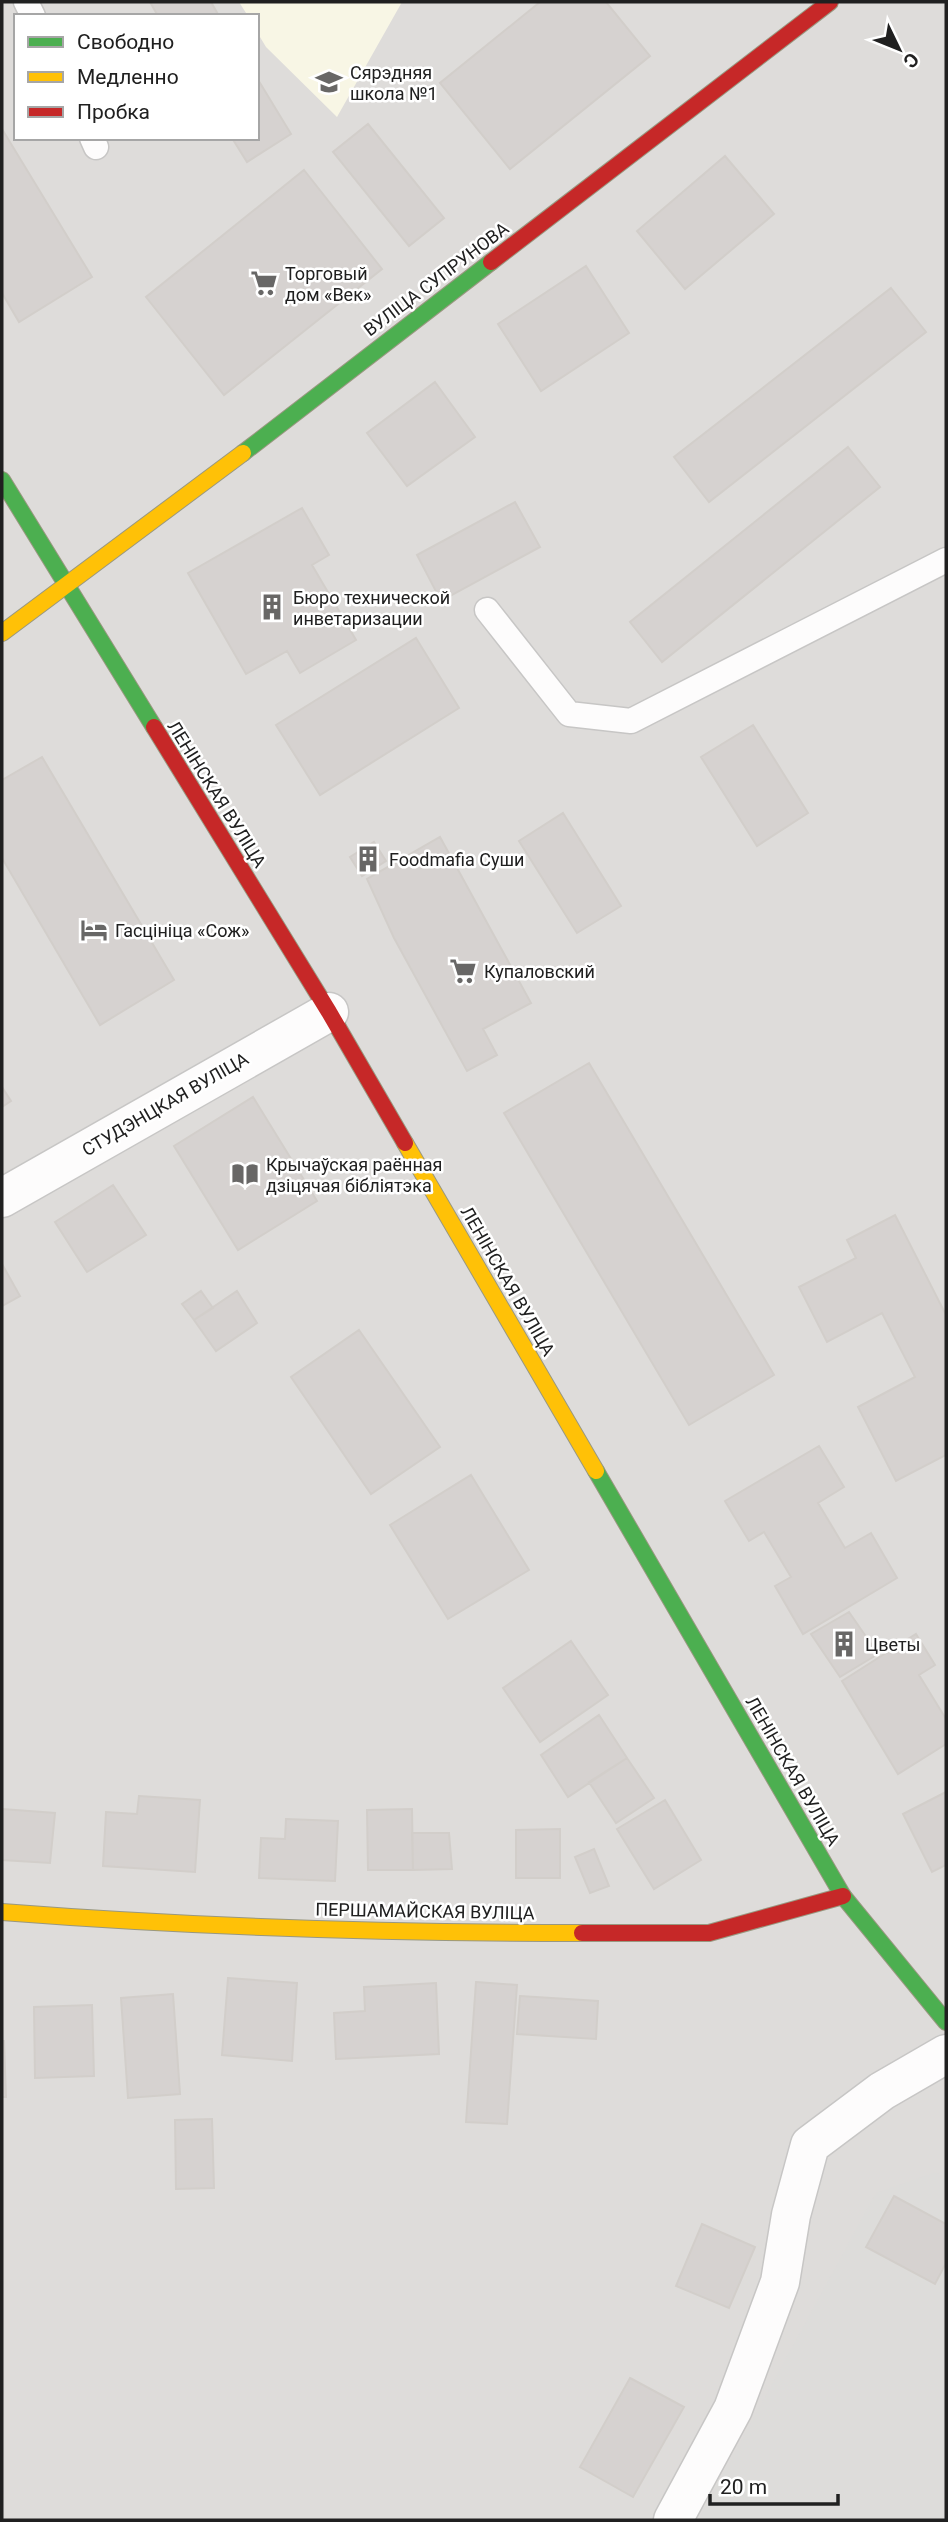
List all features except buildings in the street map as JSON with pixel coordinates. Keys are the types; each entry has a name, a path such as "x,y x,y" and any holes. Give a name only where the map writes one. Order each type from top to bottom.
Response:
{"street":[{"name":"ВУЛІЦА СУПРУНОВА","path":"2,633 66,587 830,2"},
{"name":"ЛЕНІНСКАЯ ВУЛІЦА","path":"2,480 329,1012 843,1896 946,2021"},
{"name":"СТУДЭНЦКАЯ ВУЛІЦА","path":"2,1198 329,1012"},
{"name":"ПЕРШАМАЙСКАЯ ВУЛІЦА","path":"2,1912 118,1921 492,1933 709,1933 843,1896"},
{"path":"673,2520 733,2409 780,2283 791,2215 810,2145 882,2091 946,2054"}],"lane":[{"path":"487,610 569,714 631,722 946,561"}],"shaded area":[{"path":"2,2 946,2 946,2520 2,2520"},
{"name":"Сярэдняя школа №1","path":"239,2 402,2 337,117 266,47 259,35 259,14 247,14"},
{"path":"936,2172 946,2181 946,2520 698,2520 876,2193"}],"traffic: fast":[{"path":"243,453 491,262"},
{"path":"2,480 154,727"},
{"path":"596,1471 843,1896 946,2022"}],"traffic: slow":[{"path":"2,633 243,453"},
{"path":"405,1143 596,1471"},
{"path":"2,1912 292,1928 582,1933"}],"traffic: jam":[{"path":"491,262 830,2"},
{"path":"154,727 329,1012 405,1143"},
{"path":"582,1933 709,1933 843,1896"}],"place":[{"name":"Сярэдняя школа №1","path":"329,82"},
{"name":"Торговый дом «Век»","path":"264,283"},
{"name":"Бюро технической инветаризации","path":"272,607"},
{"name":"Foodmafia Суши","path":"368,859"},
{"name":"Гасцініца «Сож»","path":"94,930"},
{"name":"Купаловский","path":"463,971"},
{"name":"Крычаўская раённая дзіцячая бібліятэка","path":"245,1174"},
{"name":"Цветы","path":"844,1644"}]}
